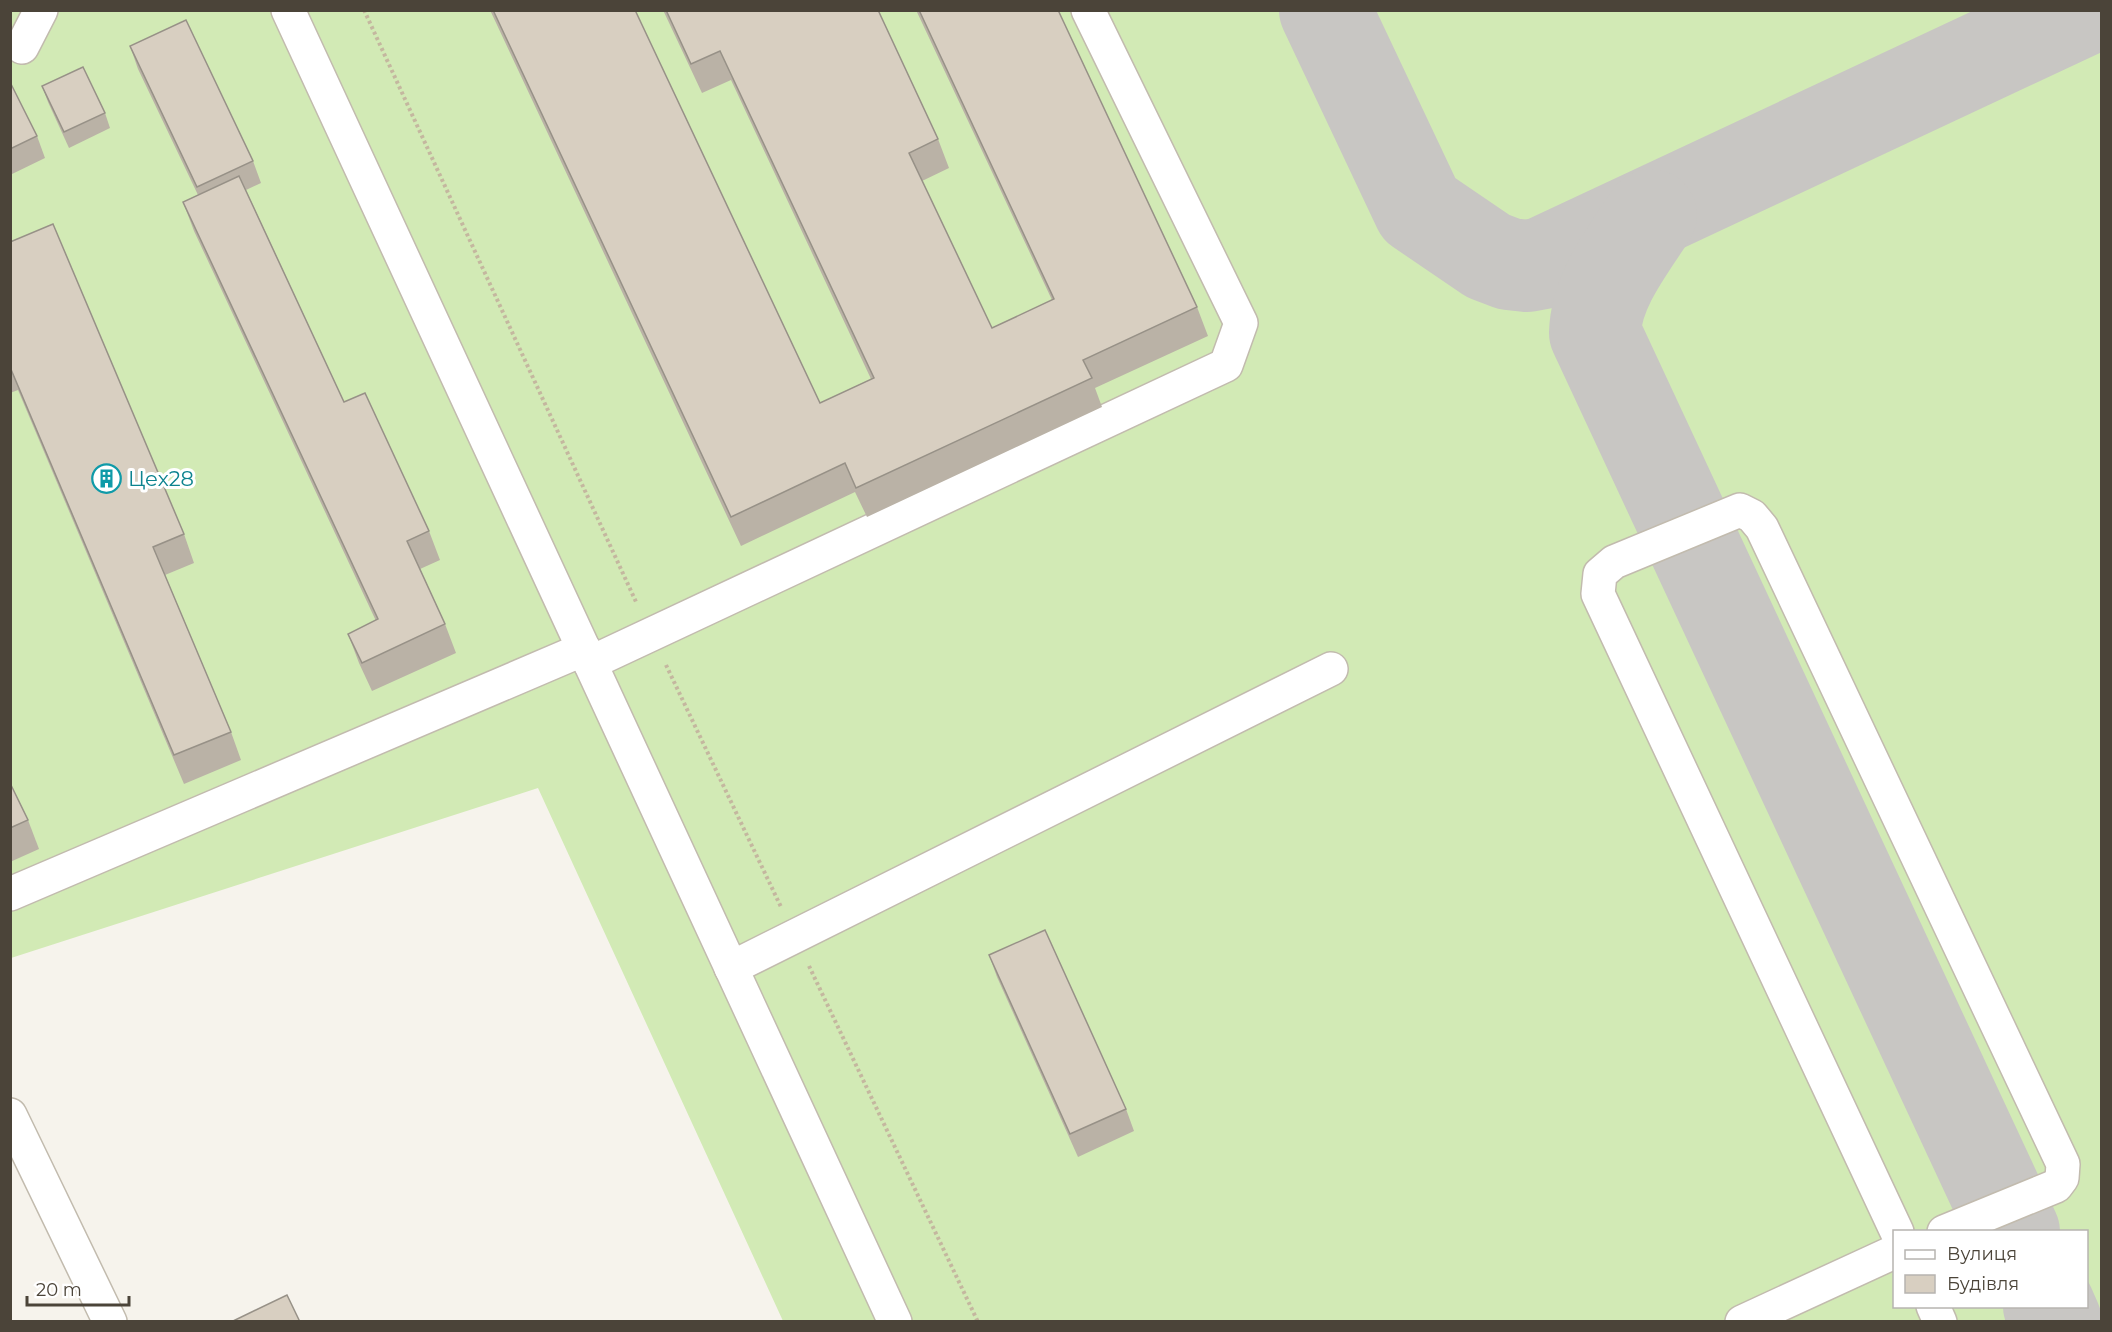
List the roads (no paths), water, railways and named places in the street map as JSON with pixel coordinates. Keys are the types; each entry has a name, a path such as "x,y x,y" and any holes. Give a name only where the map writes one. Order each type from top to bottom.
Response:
{"lane":[{"path":"22,46 41,10"},
{"path":"288,10 895,1322"},
{"path":"10,894 587,656 652,635 1226,365 1241,322 1088,10"},
{"path":"1897,1230 1599,594 1600,574 1614,562 1740,510 1752,516 1762,528 2063,1164 2062,1178 2056,1186 1949,1230"},
{"path":"731,968 1331,669"},
{"path":"10,1115 111,1322"},
{"path":"1742,1322 1893,1252"},
{"path":"1934,1308 1940,1322"}],"place":[{"name":"Цех28","path":"107,478"}]}
